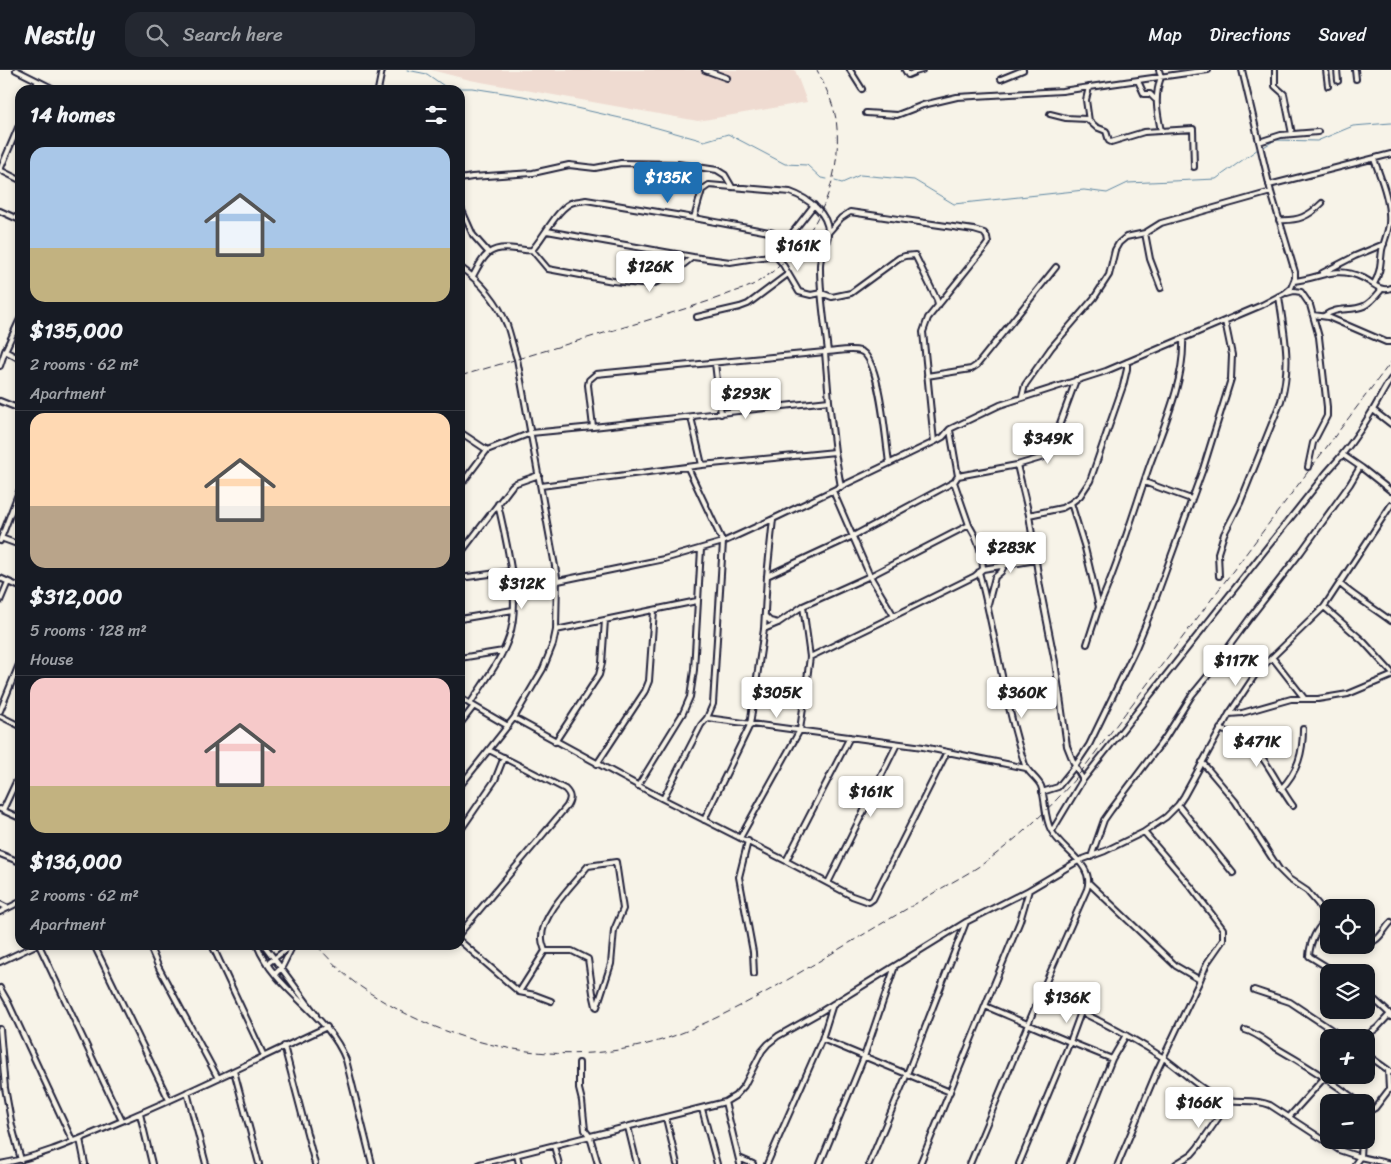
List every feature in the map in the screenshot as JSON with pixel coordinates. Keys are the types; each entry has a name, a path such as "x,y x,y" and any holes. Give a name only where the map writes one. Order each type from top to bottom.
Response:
{"street":[{"path":"16,70 46,85"},
{"path":"379,85 382,70"},
{"path":"705,70 727,78"},
{"path":"850,70 862,89"},
{"path":"905,70 908,75 922,70"},
{"path":"1001,78 1023,70"},
{"path":"1156,102 1157,89 1161,77 1159,70"},
{"path":"866,113 897,115 923,105 957,97 1062,91 1208,70"},
{"path":"513,585 656,561 722,542 934,442 950,430 1000,405 1106,371 1225,321 1285,293 1291,288 1295,272 1269,185 1242,70"},
{"path":"1275,70 1275,86 1284,94 1292,134"},
{"path":"1326,70 1328,86"},
{"path":"1337,70 1338,82"},
{"path":"1355,70 1356,79"},
{"path":"36,85 38,81"},
{"path":"1138,81 1144,94 1154,96 1161,131"},
{"path":"1089,120 1086,100 1090,87"},
{"path":"1050,114 1066,118 1084,118 1089,120 1096,127 1106,131 1111,142 1138,134 1193,129 1194,167"},
{"path":"1259,143 1277,136 1318,132"},
{"path":"15,135 0,170 15,178"},
{"path":"1269,185 1391,154"},
{"path":"1374,159 1389,209 1389,222 1381,268 1374,284"},
{"path":"465,178 533,173 569,165 595,168 621,163 678,164 718,170 725,175 732,187"},
{"path":"694,218 702,190 709,185 790,192 799,195 821,212 828,233"},
{"path":"1384,191 1390,191"},
{"path":"1022,397 1025,385 1051,348 1094,298 1109,275 1115,250 1126,237 1145,233 1161,223 1271,192"},
{"path":"532,250 562,208 574,201 596,201 773,234 778,240 775,255 802,294 811,295 822,292 832,297 852,293 899,258 912,254 917,258 938,306"},
{"path":"1279,220 1289,221 1303,218 1322,203"},
{"path":"547,231 730,262 775,255 814,205"},
{"path":"0,210 15,218"},
{"path":"842,487 835,452 829,401 820,260 828,233 841,218 850,212 974,230 984,233 987,237 988,243 928,318 923,332 934,442"},
{"path":"465,214 473,234 488,252"},
{"path":"1145,233 1150,259 1161,288"},
{"path":"1316,276 1384,244"},
{"path":"473,276 488,252 502,248 532,250 548,268 613,282 641,284 652,284 668,277 693,257"},
{"path":"928,376 971,369 977,365 1056,267"},
{"path":"465,270 473,276 491,296 507,326 517,359 557,579 556,630 553,644 543,669 514,718 465,780"},
{"path":"1294,281 1337,271 1364,278 1382,289 1391,288"},
{"path":"697,318 740,308 788,274"},
{"path":"1294,281 1310,305 1319,337 1326,416 1313,443 1308,467"},
{"path":"1324,316 1331,311 1358,308 1366,305 1382,289"},
{"path":"1285,293 1301,292"},
{"path":"1219,576 1218,553 1224,534 1240,503 1286,384 1288,358 1279,296"},
{"path":"1313,316 1324,316 1386,342 1391,342"},
{"path":"1042,792 1058,787 1089,745 1136,648 1150,614 1203,469 1232,380 1232,355 1225,321"},
{"path":"0,366 4,351 15,329"},
{"path":"1087,644 1178,380 1184,352 1183,339"},
{"path":"593,427 588,385 589,380 596,374 859,350 868,357 877,379 889,464"},
{"path":"4,351 15,356"},
{"path":"1029,515 1062,508 1080,496 1090,480 1123,386 1127,362"},
{"path":"716,363 721,414"},
{"path":"958,476 1017,465 1044,457 1049,451 1076,380"},
{"path":"1052,832 1082,781 1327,472 1343,455 1391,380"},
{"path":"0,401 15,407"},
{"path":"465,479 487,450 531,434 829,401"},
{"path":"1373,410 1391,424"},
{"path":"691,417 702,465"},
{"path":"767,576 852,536 954,482 958,476 950,430"},
{"path":"465,435 487,450"},
{"path":"541,486 702,465 835,452"},
{"path":"1343,455 1391,491"},
{"path":"1017,465 1029,515 1056,662 1067,746 1082,781"},
{"path":"1092,857 1100,831 1108,815 1165,738 1192,695 1301,552 1360,467"},
{"path":"663,799 713,704 722,542 688,468"},
{"path":"465,547 516,482 539,475"},
{"path":"954,482 969,525 978,539 983,560 981,570 987,611 1014,726 1026,768 1040,786 1052,832 1088,874 1089,883 1040,993 970,1164"},
{"path":"1144,482 1191,499"},
{"path":"833,491 870,576 894,616"},
{"path":"15,502 1,539 15,544"},
{"path":"1071,503 1085,548 1099,608"},
{"path":"465,716 503,651 513,624 512,571 498,504"},
{"path":"480,1164 725,1102 735,1096 744,1086 762,1051 778,1036 966,922 1030,890 1078,861 1092,857 1144,832 1161,821 1178,805 1229,714 1258,672 1324,607 1391,505"},
{"path":"704,820 750,725 764,629 773,519"},
{"path":"764,629 778,623 803,606 870,576 969,525"},
{"path":"638,786 687,706 692,688 701,549"},
{"path":"810,657 976,576 981,570 1036,560"},
{"path":"987,611 995,577 1004,566"},
{"path":"465,577 512,571"},
{"path":"0,578 15,585"},
{"path":"0,601 8,582"},
{"path":"1340,584 1391,621"},
{"path":"556,630 697,601"},
{"path":"740,838 800,730 810,657 803,606"},
{"path":"1229,714 1264,708 1291,699 1332,698 1348,694 1391,674 1362,641 1324,607"},
{"path":"465,618 513,610"},
{"path":"597,764 645,691 649,681 654,610"},
{"path":"765,616 770,621 778,623"},
{"path":"555,742 599,675 602,663 605,620"},
{"path":"465,657 503,651"},
{"path":"1272,657 1304,698"},
{"path":"0,711 15,674"},
{"path":"465,701 508,726"},
{"path":"0,716 15,724"},
{"path":"514,718 555,742 663,799 748,841 857,899 868,902 871,901 947,752"},
{"path":"707,718 897,744 1026,768"},
{"path":"1281,789 1292,777 1299,764 1302,752 1303,728"},
{"path":"1220,729 1248,742 1262,757 1293,806"},
{"path":"786,861 850,737"},
{"path":"828,884 897,744"},
{"path":"465,927 567,806 570,800 570,795 565,789 489,750"},
{"path":"465,824 495,780 504,758"},
{"path":"1202,762 1235,801 1279,869 1307,891 1320,907"},
{"path":"15,784 2,810 15,816"},
{"path":"1178,805 1233,873"},
{"path":"1118,1164 1207,963 1223,940 1223,930 1192,888 1144,832"},
{"path":"748,841 739,877 754,974"},
{"path":"0,854 15,860"},
{"path":"519,992 545,951 542,939 545,922 561,899 588,866 616,862 623,909 614,930 612,964 597,1007 588,959 572,951 545,951"},
{"path":"1089,883 1176,966 1200,980"},
{"path":"921,1164 1020,921 1030,890"},
{"path":"0,904 8,908"},
{"path":"0,912 15,904"},
{"path":"869,1164 907,1074 966,922"},
{"path":"1375,940 1391,922"},
{"path":"1320,927 1315,935 1309,956 1322,964"},
{"path":"465,945 519,992 551,1001"},
{"path":"0,962 27,950"},
{"path":"40,950 122,1121"},
{"path":"96,950 169,1100"},
{"path":"151,950 218,1078"},
{"path":"214,950 264,1056"},
{"path":"259,950 266,964 311,1013 317,1016"},
{"path":"268,950 341,1047 346,1060 372,1164"},
{"path":"266,964 284,950"},
{"path":"275,974 282,967 290,950"},
{"path":"820,1164 864,1057 895,966"},
{"path":"1254,990 1290,1002 1330,1029"},
{"path":"0,991 12,1011 73,1142"},
{"path":"1040,993 1126,1034 1164,1058 1217,1097 1230,1101 1259,1101 1270,1105 1328,1144 1360,1157 1391,1164"},
{"path":"1375,1001 1391,1016 1389,1015 1375,1029"},
{"path":"767,1164 822,1039 833,1004"},
{"path":"985,1006 1112,1059"},
{"path":"1019,1164 1081,1012"},
{"path":"0,1164 21,1160 28,1162 140,1114 327,1027"},
{"path":"0,1030 6,1098 21,1160"},
{"path":"1246,1030 1320,1074"},
{"path":"1070,1164 1112,1059 1126,1034"},
{"path":"822,1039 950,1092"},
{"path":"284,1046 315,1164"},
{"path":"1375,1060 1390,1071 1390,1089 1375,1108"},
{"path":"579,1063 579,1089 586,1130 598,1164"},
{"path":"234,1071 259,1164"},
{"path":"1289,1117 1320,1083"},
{"path":"1334,1084 1347,1094"},
{"path":"186,1092 206,1164"},
{"path":"1176,1164 1192,1154 1198,1147 1230,1101"},
{"path":"725,1102 740,1164"},
{"path":"702,1109 717,1164"},
{"path":"140,1114 152,1164"},
{"path":"666,1118 677,1164"},
{"path":"628,1127 638,1164"},
{"path":"80,1139 85,1164"},
{"path":"554,1146 559,1164"},
{"path":"1355,1164 1360,1157 1360,1149"},
{"path":"517,1155 519,1164"},
{"path":"739,1158 753,1164"}],"shaded area":[{"path":"431,70 795,70 807,102 698,121 470,80"}],"waterway":[{"path":"407,70 427,74 443,85"},
{"path":"465,88 523,96 629,120 704,141 728,134 785,164 807,165 821,178 827,179"},
{"path":"1262,148 1275,140 1317,141 1353,126 1391,123"},
{"path":"835,181 842,183 860,175 914,180 954,204 1084,190 1107,193 1128,183 1216,179 1258,149"}],"railway":[{"path":"465,375 710,301 750,286 776,269 793,253 808,234 820,213 829,191 835,167 837,143 835,113 817,70"},
{"path":"321,950 355,983 397,1009 436,1027 476,1041 518,1050 560,1054 602,1052 644,1045 708,1022 754,998 979,866 1010,843 1047,810 1080,773 1391,362"}]}
